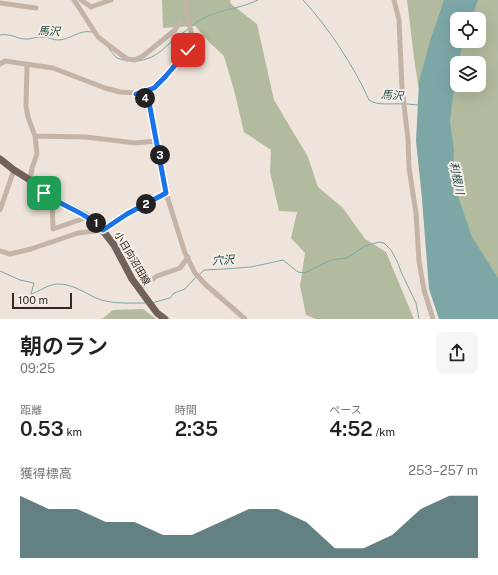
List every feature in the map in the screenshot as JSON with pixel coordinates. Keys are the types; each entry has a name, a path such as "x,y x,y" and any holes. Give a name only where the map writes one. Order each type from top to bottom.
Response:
{"main road":[{"name":"小日向沼田線","path":"0,159 30,180 52,199 88,217 103,230 114,245 140,292 165,319"}],"street":[{"path":"74,0 98,37 127,59 135,60 143,56 175,30 180,22"},
{"path":"81,0 91,7 111,0"},
{"path":"136,94 154,88 188,50 192,40 186,13 187,0"},
{"path":"394,0 399,20 402,88 408,139 409,168 416,213 419,261 424,290 433,319"},
{"path":"0,3 36,8"},
{"path":"0,64 5,61 53,68 105,88 145,97 149,102 166,193 185,253 195,273 205,284 245,319"},
{"path":"27,65 26,106 28,117 35,136 37,154 30,180"},
{"path":"35,136 86,137 135,143 157,141"},
{"path":"0,210 14,170"},
{"path":"0,251 10,254 32,249 78,233 103,230 127,214 166,193"},
{"path":"52,199 54,229 88,217"},
{"path":"140,292 157,276 180,268 188,257"}],"green space":[{"path":"162,0 230,0 231,4 257,24 274,100 308,157 318,187 343,208 365,239 386,252 414,319 316,319 306,315 300,286 305,253 291,238 297,212 279,211 270,172 271,150 244,132 224,56 195,26 163,28"},
{"path":"407,0 498,0 498,319 446,266 414,58"},
{"path":"143,309 156,319 102,319 113,310"}],"water":[{"path":"444,0 478,0 474,12 450,12 450,48 462,48 460,56 450,56 450,92 453,92 450,122 454,150 453,177 472,237 498,278 498,319 439,319 429,289 416,141 419,82 430,41"}],"waterway":[{"name":"馬沢","path":"192,26 207,16 250,4 258,0"},
{"name":"馬沢","path":"303,0 322,22 340,47 369,100 380,104 402,104"},
{"name":"馬沢","path":"138,61 157,54 188,29"},
{"name":"馬沢","path":"0,35 9,35 24,39 45,37 54,40 62,40 79,33 88,31 92,32"},
{"name":"馬沢","path":"109,49 117,58 127,61"},
{"name":"馬沢","path":"407,104 418,105"},
{"name":"穴沢","path":"199,275 204,270 251,267 283,260 298,272 305,273 331,260 347,258 365,246 379,242 384,243 391,250 397,261 416,303 419,319"},
{"name":"穴沢","path":"0,271 20,280 34,283 31,294 50,286 63,284 74,287 101,300 118,303 145,303"},
{"name":"穴沢","path":"152,303 170,298 174,293 185,289 196,277"}],"route":[{"path":"44,193 52,199 85,215 97,223 103,230 127,214 166,193 149,102 145,97 136,94 154,88 188,50"}],"water label":[{"name":"利根川","path":"457,178"}]}
